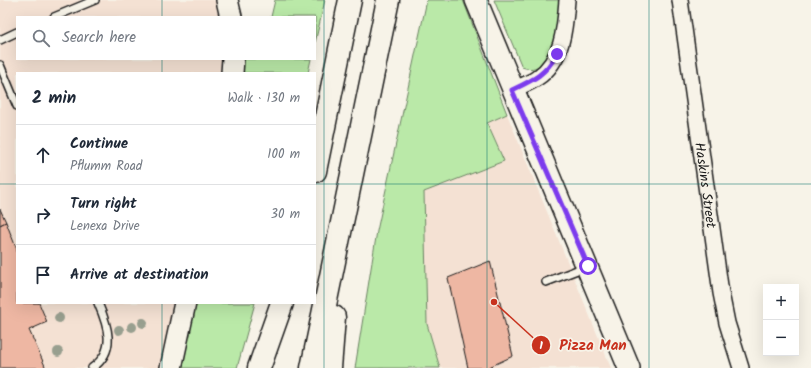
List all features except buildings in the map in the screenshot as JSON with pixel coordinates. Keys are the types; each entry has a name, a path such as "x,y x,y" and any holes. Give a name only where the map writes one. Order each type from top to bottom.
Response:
{"highway":[{"path":"316,166 350,0"},
{"path":"312,368 388,0"},
{"path":"330,368 342,224"},
{"path":"259,368 282,304"},
{"path":"274,368 288,304"}],"main road":[{"path":"227,0 231,16"},
{"path":"476,0 512,90 588,266 629,368"},
{"path":"232,72 233,60"},
{"path":"171,368 185,304"}],"street":[{"path":"512,90 538,77 549,67 557,54 565,27 567,0"},
{"name":"Haskins Street","path":"680,0 721,293 727,323 741,368"}],"lane":[{"path":"56,16 95,0"},
{"path":"0,40 16,32"},
{"path":"0,65 16,104"},
{"path":"546,282 588,266"},
{"path":"92,368 100,361 108,343 108,329 98,304"}],"shaded area":[{"path":"0,0 217,0 221,16 16,16 16,60 225,60 224,72 16,72 16,304 177,304 163,368 0,368"},
{"path":"507,114 611,368 440,368 427,324 424,192 504,161 487,123"}],"green space":[{"path":"275,0 325,0 316,39 316,16 271,16"},
{"path":"427,0 463,0 507,114 487,123 504,161 424,192 427,324 440,368 355,368 377,231"},
{"path":"494,0 559,0 556,33 548,56 541,64 533,68 522,67"},
{"path":"242,60 311,60 308,72 241,72"},
{"path":"195,304 255,304 237,368 182,368"}],"place":[{"name":"Pizza Man","path":"494,302"}],"route":[{"path":"557,54 549,67 538,77 512,90 588,266"}]}
